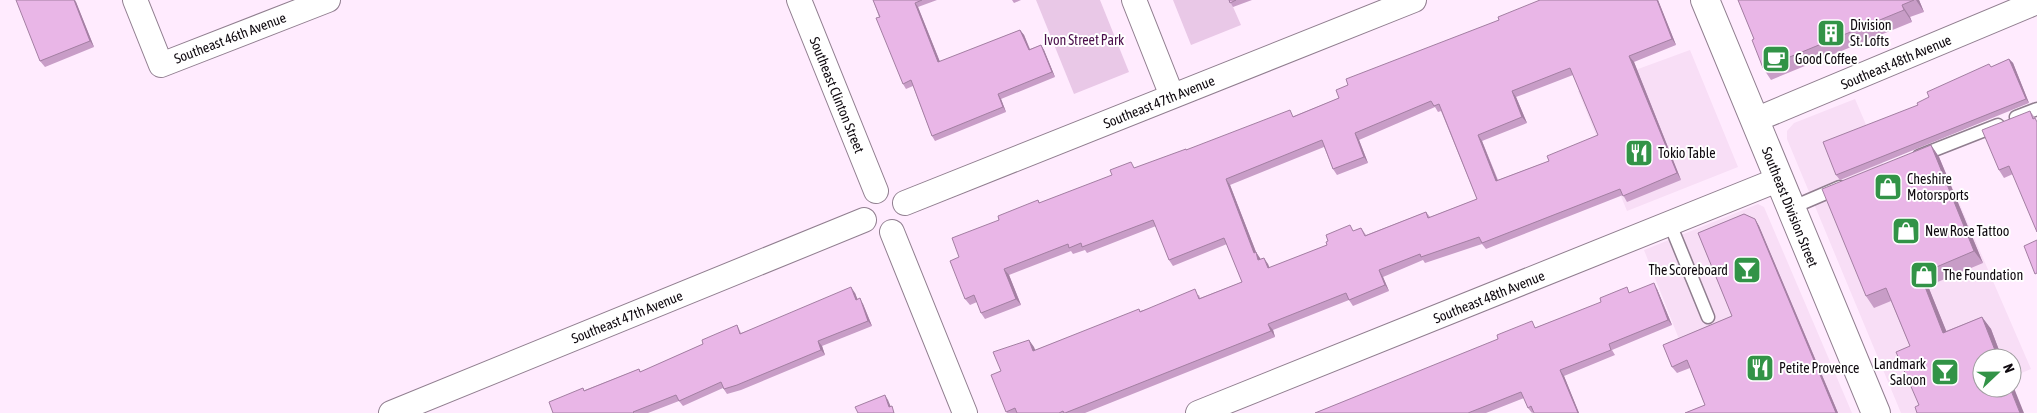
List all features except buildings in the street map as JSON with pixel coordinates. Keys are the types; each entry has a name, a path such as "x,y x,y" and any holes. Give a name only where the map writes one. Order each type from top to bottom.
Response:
{"main road":[{"name":"Southeast Division Street","path":"1705,0 1876,413"}],"street":[{"name":"Southeast 46th Avenue","path":"135,0 161,65 328,0"},
{"name":"Southeast Clinton Street","path":"799,0 876,191"},
{"path":"1134,0 1172,96"},
{"name":"Southeast 47th Avenue","path":"905,204 1414,0"},
{"name":"Southeast 48th Avenue","path":"1755,120 2036,4"},
{"name":"Southeast 48th Avenue","path":"1198,413 1780,179"},
{"path":"884,189 893,191 900,195 905,204 906,213 904,221 901,226 892,232 883,234 868,228 864,220 862,204 869,195 884,189"},
{"name":"Southeast 47th Avenue","path":"391,413 864,220"},
{"path":"892,232 966,413"}],"lane":[{"path":"1911,159 2037,109"},
{"path":"1791,208 1848,184"},
{"path":"1670,224 1708,317"}],"shaded area":[{"path":"1690,50 1738,167 1627,211 1578,91"},
{"path":"1855,99 1883,164 1938,154 2022,348 1972,348 1972,392 1924,413 1901,413 1787,139 1787,131 1794,123"},
{"path":"1758,204 1764,207 1852,413 1708,413 1644,250"},
{"path":"2022,348 2031,369 2022,373"}],"green space":[{"name":"Ivon Street Park","path":"1036,0 1100,0 1129,72 1074,94"},
{"path":"1173,0 1230,0 1241,25 1191,45"}],"place":[{"name":"Division St. Lofts","path":"1831,33"},
{"name":"Good Coffee","path":"1776,59"},
{"name":"Tokio Table","path":"1639,153"},
{"name":"Cheshire Motorsports","path":"1888,187"},
{"name":"New Rose Tattoo","path":"1906,231"},
{"name":"The Scoreboard","path":"1747,270"},
{"name":"The Foundation","path":"1924,275"},
{"name":"Petite Provence","path":"1760,368"},
{"name":"Landmark Saloon","path":"1945,372"}]}
